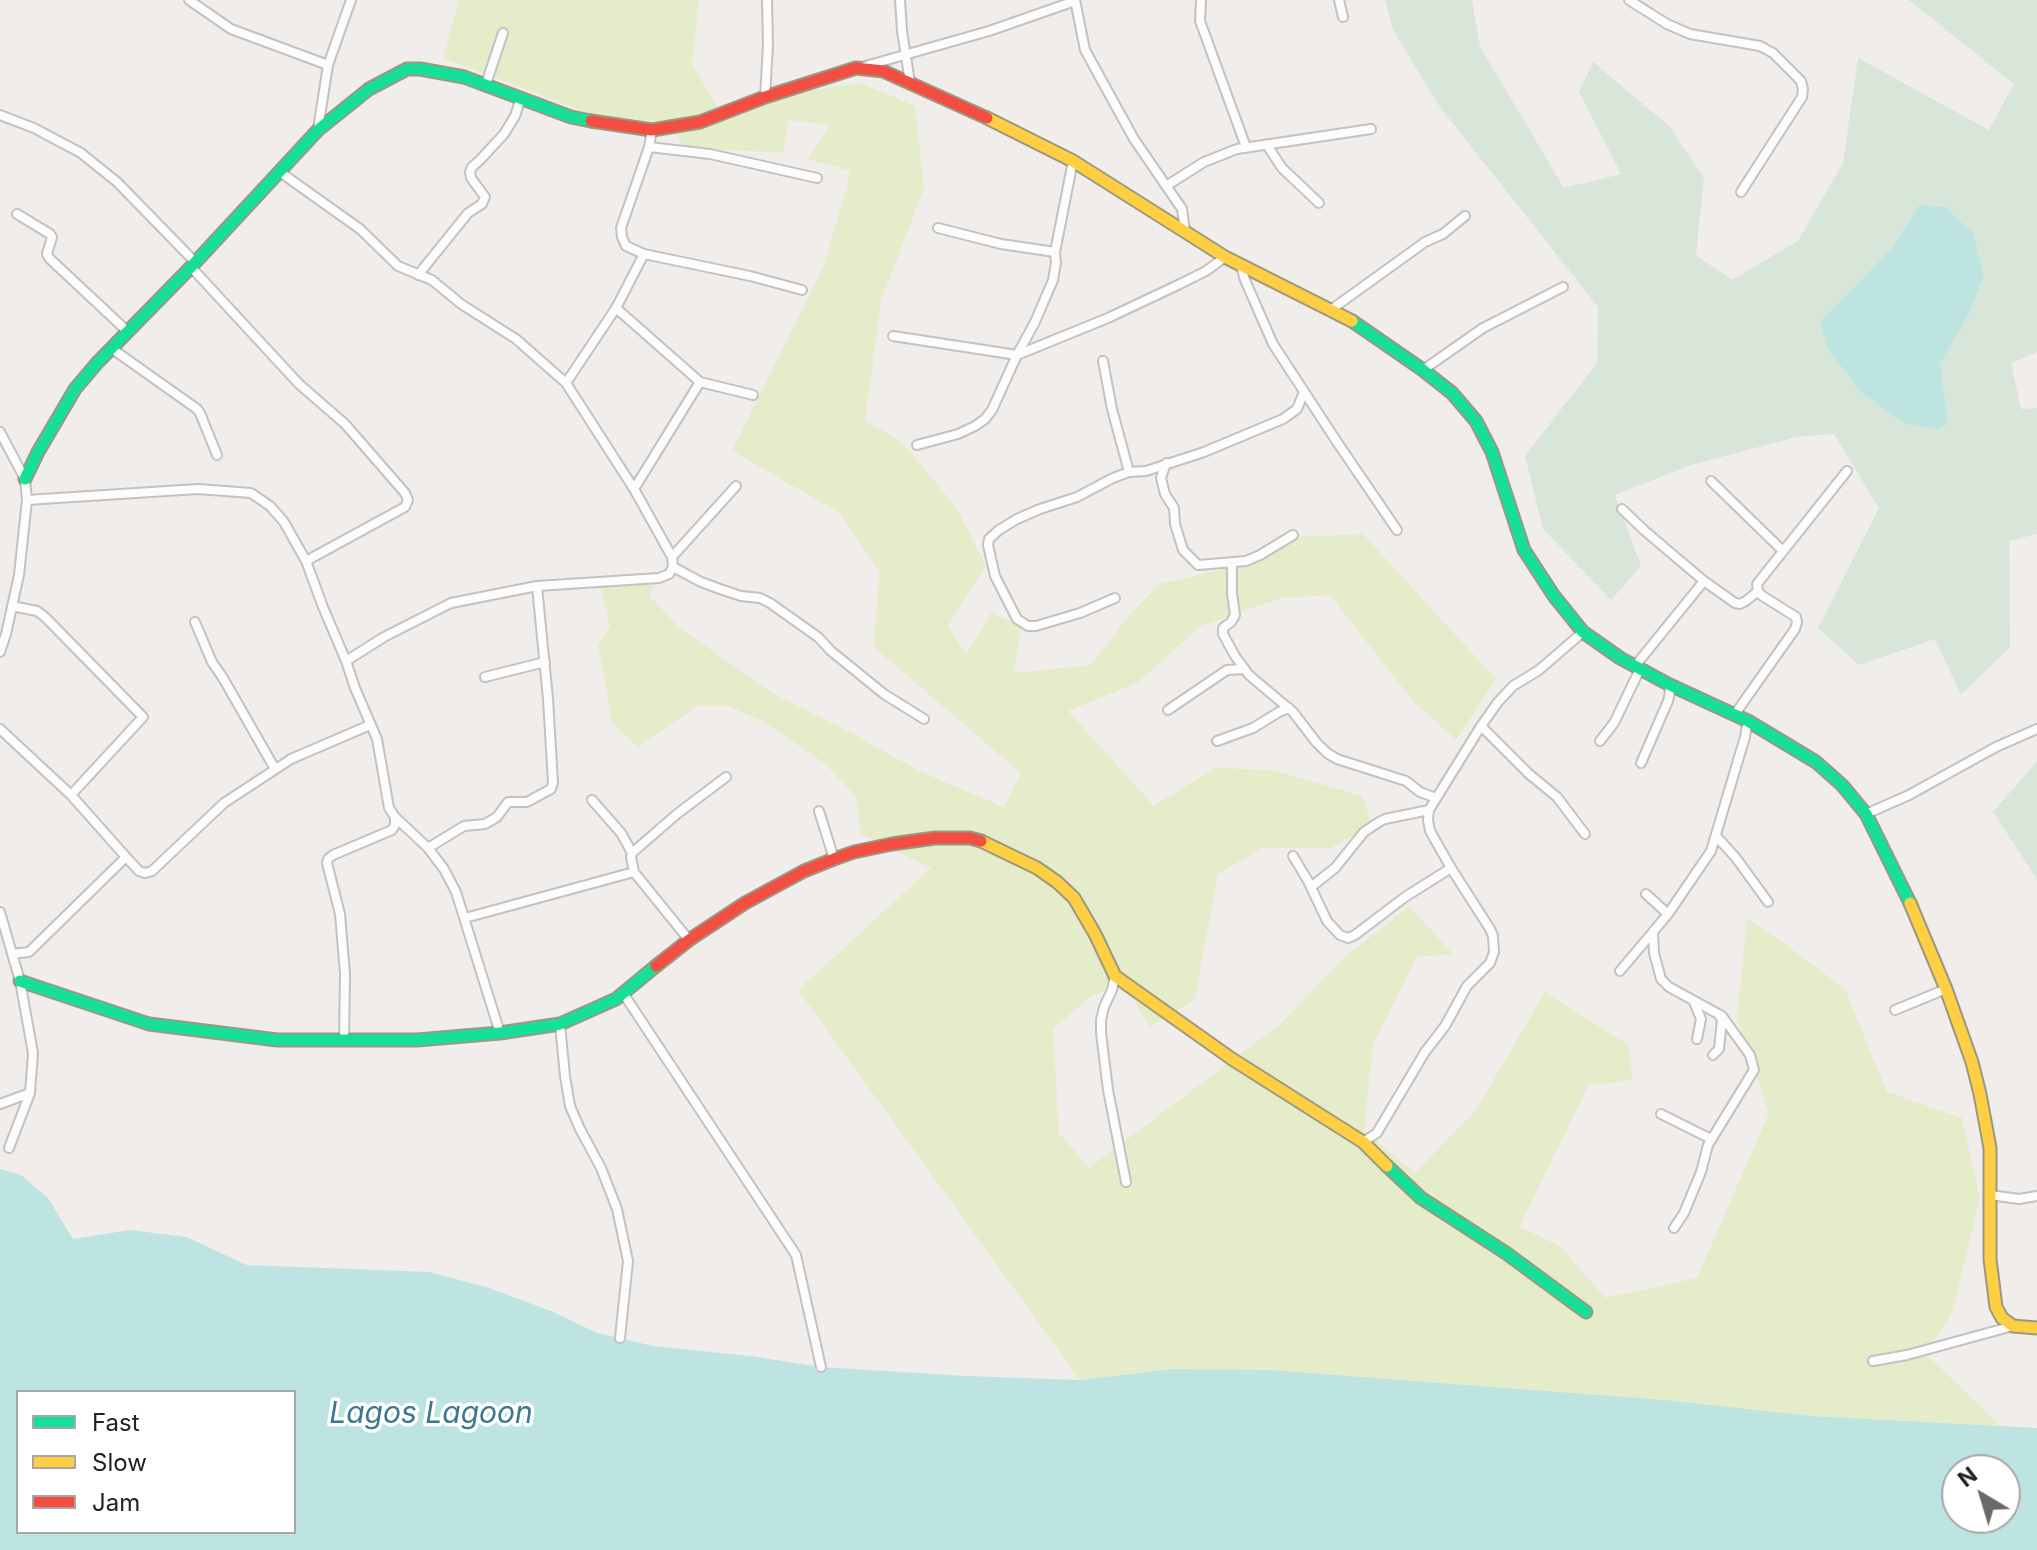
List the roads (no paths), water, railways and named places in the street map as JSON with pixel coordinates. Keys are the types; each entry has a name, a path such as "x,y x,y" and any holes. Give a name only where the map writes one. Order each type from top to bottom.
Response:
{"street":[{"path":"189,0 200,3 231,29 328,65"},
{"path":"318,130 328,65 351,0"},
{"path":"765,97 767,0"},
{"path":"900,0 910,82"},
{"path":"1201,0 1200,21 1246,147"},
{"path":"1339,0 1343,17"},
{"path":"1629,0 1667,24 1690,34 1760,46 1773,53 1801,81 1802,97 1741,192"},
{"path":"25,479 75,389 111,348 318,130 369,89 407,69 464,77 571,117 652,130 700,122 765,97 989,31 1075,1 1085,50 1134,139 1182,209 1185,231"},
{"path":"486,84 503,33"},
{"path":"856,68 883,71 910,82 1073,161 1225,257 1365,328 1423,370 1452,393 1476,421 1492,452 1524,550 1554,596 1583,632 1668,684 1748,721 1816,762 1842,785 1866,814 1910,903 1972,1062 1990,1148 1990,1259 1996,1307 2002,1318 2013,1326"},
{"path":"418,275 468,213 482,204 485,197 470,172 504,134 521,98"},
{"path":"0,115 34,128 81,153 117,182 299,384 345,424 405,493 408,500 405,507 306,561"},
{"path":"1166,186 1204,162 1246,147 1371,129"},
{"path":"652,130 621,228 626,246 644,254 802,290"},
{"path":"1267,145 1282,168 1319,203"},
{"path":"649,147 710,154 817,178"},
{"path":"917,445 958,434 985,419 992,410 1053,280 1055,252 1073,161"},
{"path":"280,172 360,229 398,266 432,280 461,304 516,339 566,383 634,489 672,562 701,582 770,603 818,637 884,694 924,719"},
{"path":"17,214 50,234 49,258 127,331"},
{"path":"1332,309 1425,242 1454,227 1465,216"},
{"path":"938,228 1001,244 1055,252"},
{"path":"566,383 616,308 644,254"},
{"path":"893,336 1017,355 1108,318 1206,271 1225,257"},
{"path":"1241,266 1273,344 1397,530"},
{"path":"1423,370 1483,328 1563,287"},
{"path":"616,308 700,382 753,395"},
{"path":"111,348 197,409 217,455"},
{"path":"1103,361 1129,472"},
{"path":"634,489 700,382"},
{"path":"1115,598 1066,617 1028,626 1017,619 995,576 988,545 993,534 1017,519 1077,497 1129,472 1146,471 1214,449 1283,419 1297,409 1304,392"},
{"path":"0,432 25,479 27,500 19,575 0,652"},
{"path":"1166,463 1161,478 1165,494 1174,508 1183,550 1198,565 1232,564 1253,559 1293,535"},
{"path":"1735,714 1797,622 1796,617 1761,595 1757,584 1847,471"},
{"path":"1711,481 1783,551"},
{"path":"346,661 384,637 451,603 537,586 659,578 669,574 672,562 736,486"},
{"path":"27,500 198,489 251,493 270,506 284,522 306,561 377,739 389,808 428,848 456,892 500,1033"},
{"path":"1622,509 1704,581 1735,603 1746,601 1758,591"},
{"path":"1232,564 1235,615 1223,628 1223,634 1244,669 1289,708 1316,742 1337,759 1406,781 1420,792 1436,798"},
{"path":"1600,741 1614,723 1637,667 1704,581"},
{"path":"428,848 464,826 485,824 497,817 508,802 527,802 551,789 545,662 537,586"},
{"path":"12,606 37,611 45,617 143,717 71,795"},
{"path":"195,622 212,662 275,769"},
{"path":"1363,1142 1377,1133 1467,986 1490,963 1494,952 1490,929 1430,831 1429,810 1498,702 1513,686 1539,670 1583,632"},
{"path":"485,677 545,662"},
{"path":"1168,710 1227,670 1244,669"},
{"path":"1641,763 1668,701 1668,684"},
{"path":"1217,741 1253,728 1289,708"},
{"path":"1620,971 1668,914 1711,851 1748,721"},
{"path":"0,729 71,795 142,872 152,871 224,803 275,769 370,725"},
{"path":"1481,726 1557,797 1585,834"},
{"path":"1866,814 2037,729"},
{"path":"632,853 726,777"},
{"path":"592,800 621,833 632,853 634,872 689,940"},
{"path":"1311,887 1335,868 1364,832 1385,819 1429,810"},
{"path":"819,811 834,859"},
{"path":"344,1040 345,974 340,914 327,863 328,859 392,830 395,817"},
{"path":"1717,837 1768,902"},
{"path":"20,981 149,1024 277,1040 417,1040 560,1024 616,999 689,940 745,903 804,871 854,852 935,838 970,838 986,842 1037,868 1074,898 1115,976 1232,1059 1363,1142 1421,1198 1506,1253 1586,1312"},
{"path":"1293,856 1333,928 1348,938 1451,868"},
{"path":"12,954 29,952 126,857"},
{"path":"465,918 634,872"},
{"path":"1646,894 1668,914"},
{"path":"0,912 20,981 33,1053 30,1093 9,1148"},
{"path":"1653,932 1654,953 1661,979 1726,1021 1750,1055 1754,1070 1711,1139 1684,1213 1674,1228"},
{"path":"1115,976 1104,1007 1101,1033 1108,1090 1126,1182"},
{"path":"1895,1010 1946,989"},
{"path":"623,993 796,1255 821,1367"},
{"path":"1694,1001 1701,1019 1697,1039"},
{"path":"1713,1055 1719,1049 1722,1020 1718,1014"},
{"path":"560,1024 570,1106 601,1168 617,1209 628,1261 620,1338"},
{"path":"0,1104 30,1093"},
{"path":"1661,1114 1711,1139"},
{"path":"1990,1195 2019,1199 2037,1196"},
{"path":"1873,1361 1907,1355 2013,1326 2037,1328"}],"water":[{"path":"1919,205 1945,207 1973,233 1984,276 1969,314 1940,364 1948,422 1938,430 1905,423 1862,393 1828,349 1820,322 1890,250"},
{"name":"Lagos Lagoon","path":"0,1169 21,1175 48,1198 73,1239 130,1230 186,1237 247,1265 429,1272 486,1287 551,1311 597,1333 653,1346 821,1367 967,1376 1080,1380 1173,1369 1270,1370 1665,1400 1812,1416 2037,1428 2037,1550 0,1550"}]}
